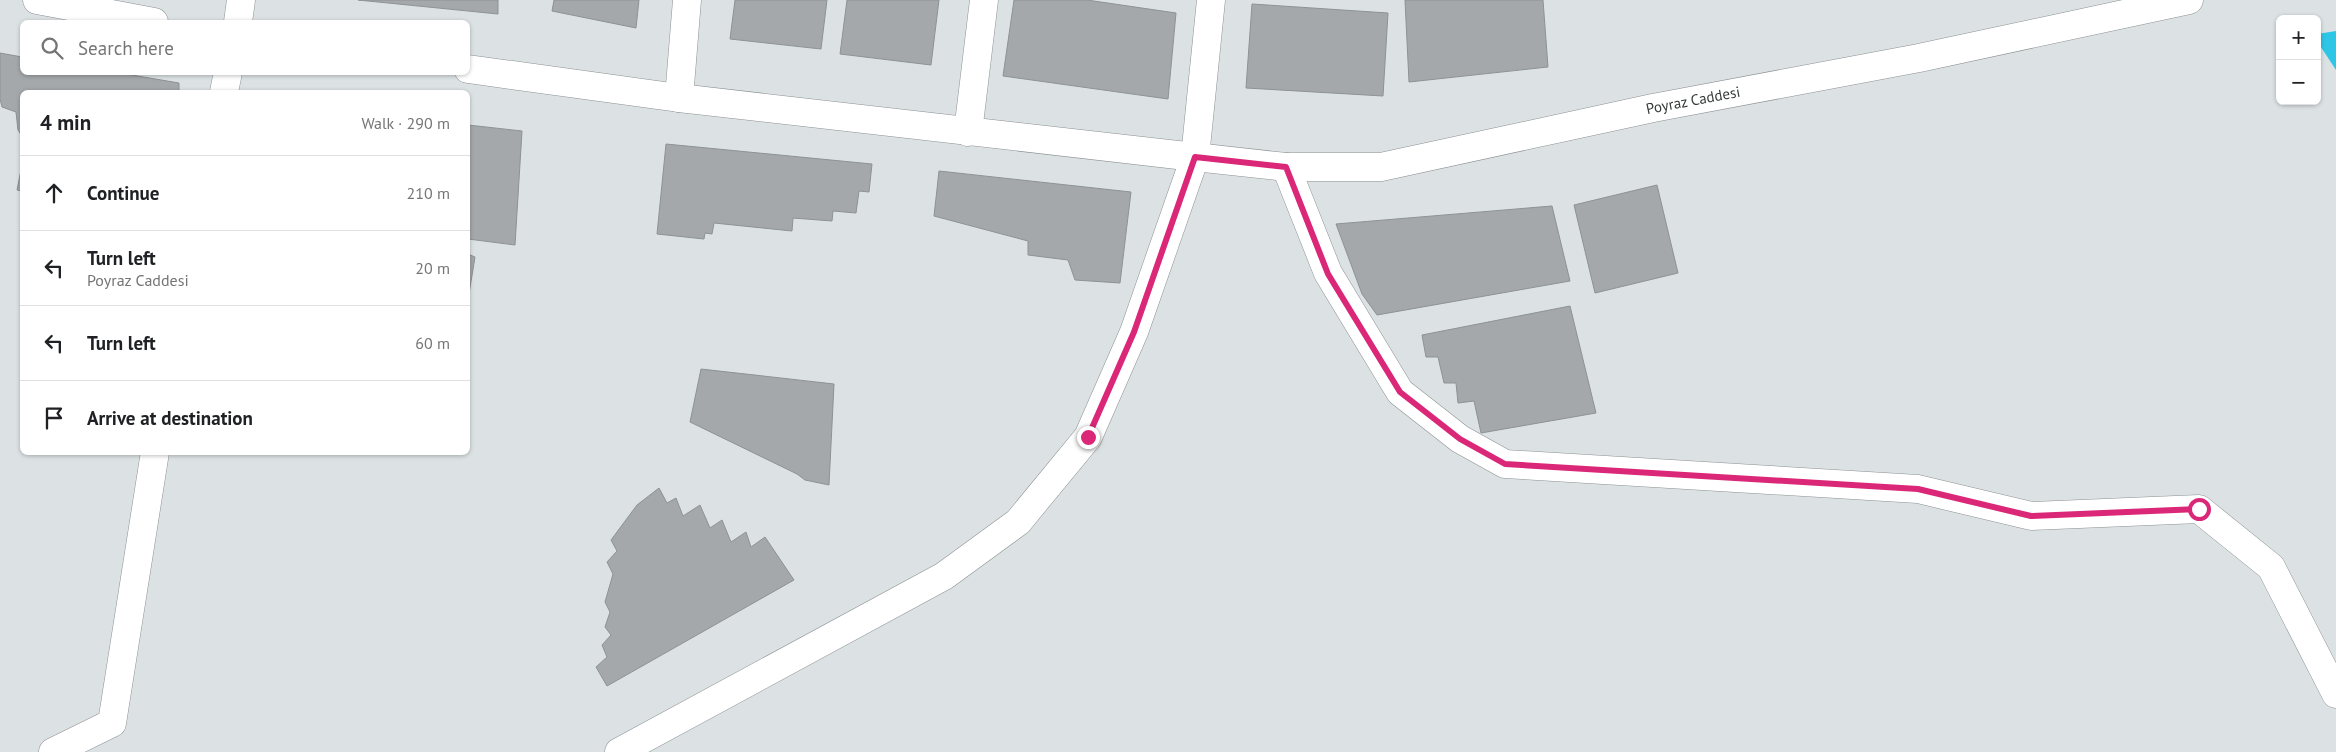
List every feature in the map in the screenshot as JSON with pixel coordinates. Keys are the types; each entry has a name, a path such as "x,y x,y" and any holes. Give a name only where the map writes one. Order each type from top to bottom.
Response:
{"street":[{"path":"37,0 143,20"},
{"path":"238,20 241,0"},
{"path":"679,98 687,0"},
{"path":"968,132 984,0"},
{"path":"619,752 944,576 1018,522 1088,437 1134,332 1195,157 1211,0"},
{"name":"Poyraz Caddesi","path":"470,69 679,98 1286,167 1381,167 1653,108 1919,58 2188,0"},
{"path":"224,90 227,75"},
{"path":"1286,167 1328,274 1400,392 1460,439 1505,464 1918,489 2031,516 2199,509 2271,567 2336,694"},
{"path":"52,752 112,723 155,455"}],"shaded area":[{"path":"2336,31 2336,70 2321,47 2321,33"}],"building":[{"path":"358,0 498,0 498,14"},
{"path":"554,0 639,0 636,28 552,11"},
{"path":"735,0 827,0 821,49 730,39"},
{"path":"847,0 939,0 931,65 840,54"},
{"path":"1014,0 1087,0 1176,13 1168,99 1003,76"},
{"path":"1405,0 1543,0 1548,67 1409,82"},
{"path":"1252,4 1388,13 1383,96 1246,88"},
{"path":"0,53 20,57 20,75 132,75 179,83 179,90 20,90 20,133 16,112 2,107 0,99"},
{"path":"470,125 522,131 515,245 470,239"},
{"path":"666,144 872,164 869,192 859,191 856,213 833,211 832,221 793,218 792,231 714,223 712,234 705,233 704,239 657,234"},
{"path":"939,171 1131,192 1120,283 1075,280 1068,260 1028,255 1028,241 934,216"},
{"path":"20,175 20,191 17,190"},
{"path":"1657,185 1678,273 1595,293 1574,205"},
{"path":"1552,206 1570,281 1377,315 1362,294 1336,224"},
{"path":"470,255 475,257 470,288"},
{"path":"1570,306 1596,413 1481,433 1474,401 1458,403 1456,383 1444,383 1438,357 1426,357 1422,335"},
{"path":"701,369 834,384 829,485 805,480 797,474 690,422"},
{"path":"659,488 667,503 676,498 683,516 700,505 710,528 722,520 731,542 746,532 751,547 765,537 794,580 607,686 596,667 607,657 602,645 611,635 605,627 610,612 605,602 613,574 607,562 617,551 611,540 637,505"}],"route":[{"path":"1088,437 1134,332 1195,157 1286,167 1328,274 1400,392 1460,439 1505,464 1918,489 2031,516 2199,509"}]}
